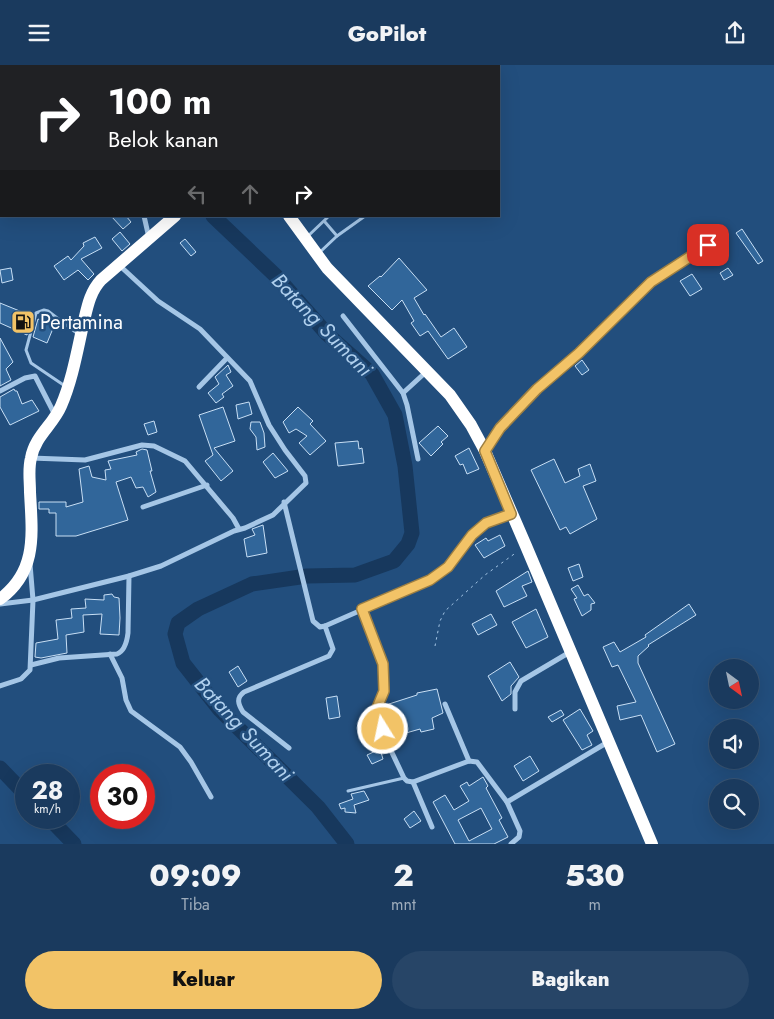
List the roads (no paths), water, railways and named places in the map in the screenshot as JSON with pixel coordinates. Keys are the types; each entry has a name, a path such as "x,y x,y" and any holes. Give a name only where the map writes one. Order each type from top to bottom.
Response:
{"highway":[{"path":"290,217 316,255 335,277 450,395 468,421 485,451 652,844"},
{"path":"0,599 15,585 24,573 30,557 31,458 38,439 61,406 68,387 91,293 100,280 171,220"}],"street":[{"path":"144,217 149,238"},
{"path":"0,604 33,601 129,577 161,566 273,515 284,502 304,485 306,480 270,425 252,384 200,329 158,301 119,265"},
{"path":"343,316 403,393 418,459"},
{"path":"198,387 227,358"},
{"path":"403,393 427,371"},
{"path":"0,391 24,378 35,376 55,416"},
{"path":"31,458 85,460 142,445 154,446 182,458 207,485 233,518 239,529"},
{"path":"143,507 207,485"},
{"path":"284,502 313,621 320,627 430,580 448,567 472,535 486,523 511,514"},
{"path":"0,686 25,677 30,670 33,601 30,557"},
{"path":"31,665 59,658 110,655 121,652 126,641 129,577"},
{"path":"362,609 383,664 384,691 377,712 386,739 404,777 407,781 412,781 469,761 477,762 507,802 520,831 519,837 511,844"},
{"path":"288,747 243,712 238,699 239,695 329,656 333,649 325,626"},
{"path":"515,709 515,692 522,681 571,651"},
{"path":"110,655 122,678 126,700 131,711 180,747 211,797"},
{"path":"445,704 469,761"},
{"path":"507,802 609,741"},
{"path":"412,781 432,827"}],"lane":[{"path":"305,239 328,217"},
{"path":"316,255 337,236 364,217"},
{"path":"325,221 337,236"},
{"path":"485,451 500,428 537,389 579,353 651,282 708,245"},
{"path":"68,387 31,363 26,350 36,313 48,311 81,335"},
{"path":"348,791 404,777"}],"waterway":[{"name":"Batang Sumani","path":"214,217 276,276 327,334 372,374 395,415 405,466 412,533 408,544 394,561 355,575 307,576 252,584 198,609 178,623 175,634 183,663 220,710 318,807 347,844"},
{"name":"Batang Sumani","path":"0,768 15,784"},
{"name":"Batang Sumani","path":"60,829 74,844"}],"place":[{"name":"Pertamina","path":"23,322"}]}
